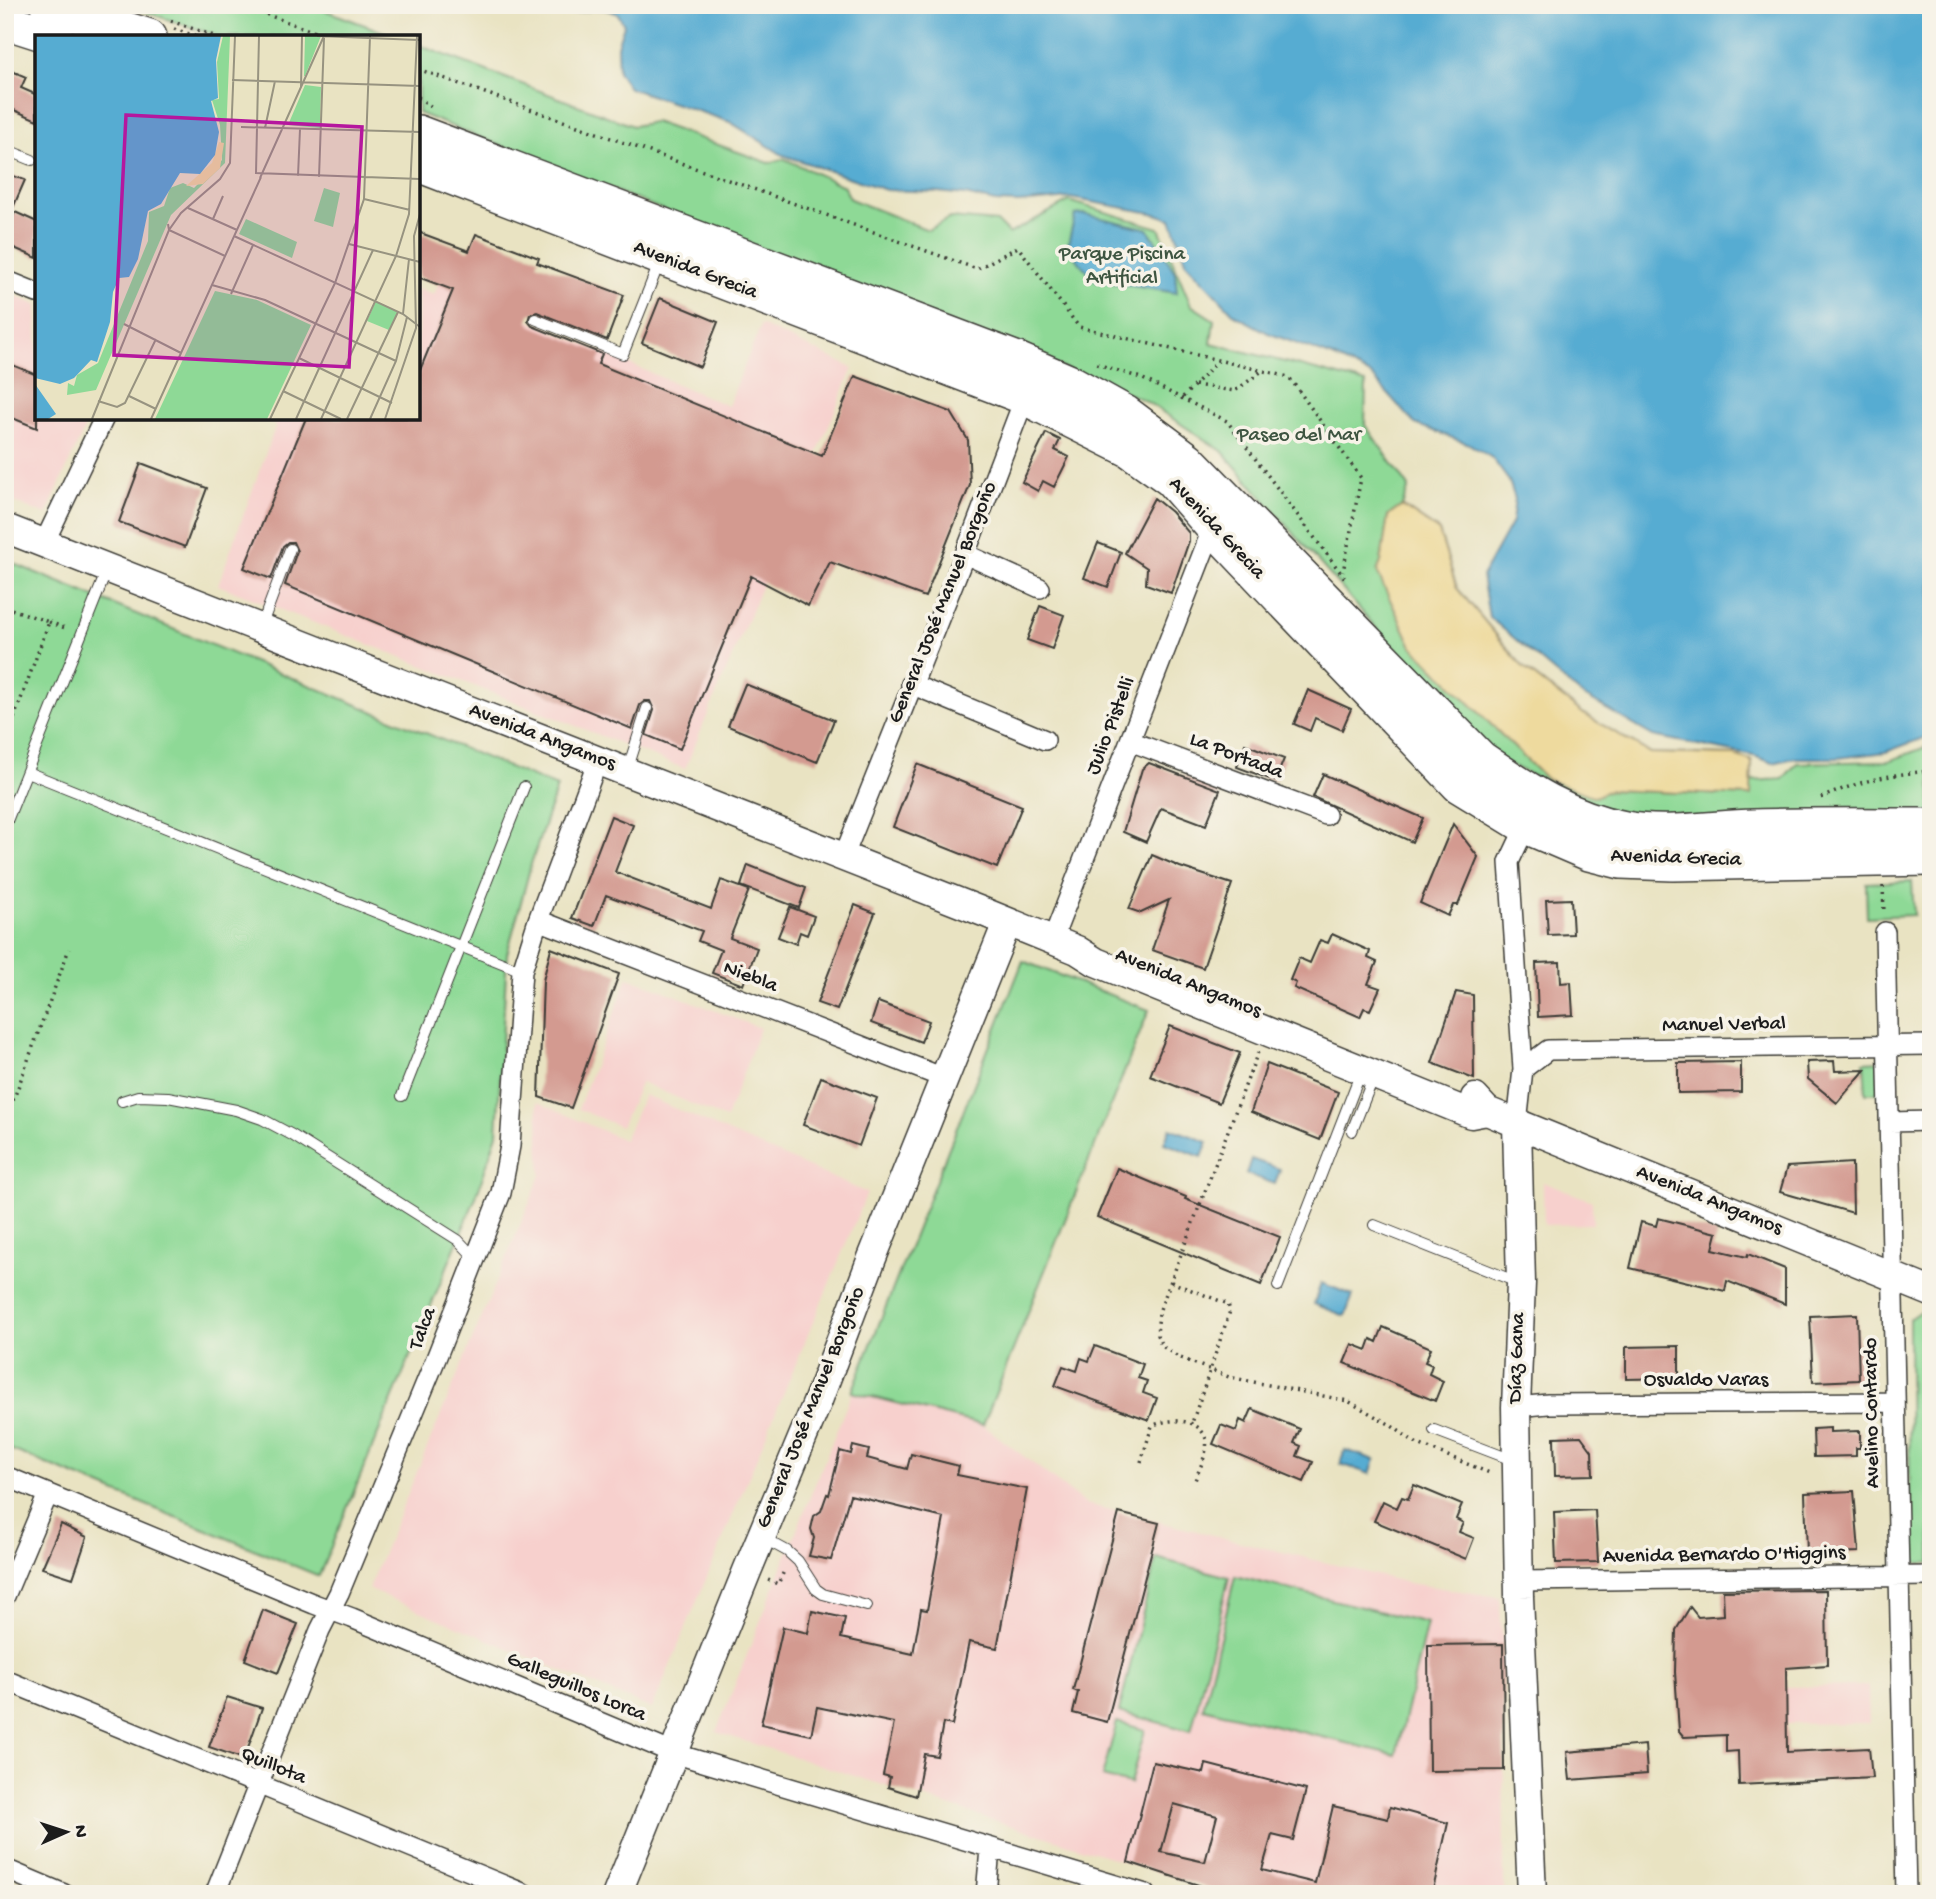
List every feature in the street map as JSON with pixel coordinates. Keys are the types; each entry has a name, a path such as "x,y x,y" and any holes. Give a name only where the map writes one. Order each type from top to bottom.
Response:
{"highway":[{"path":"48,5 143,35"},
{"path":"5,21 49,35"},
{"name":"Avenida Grecia","path":"430,123 1015,359 1073,384 1125,413 1188,460 1481,759 1537,797 1583,817 1626,829 1680,831 1755,827 1931,826"},
{"name":"Avenida Grecia","path":"420,165 1025,397 1129,449 1171,479 1213,527 1459,785 1526,826 1589,853 1620,861 1672,863 1931,858"}],"main road":[{"name":"Avenida Angamos","path":"5,528 1064,945 1096,962 1471,1114 1488,1111"},
{"name":"General José Manuel Borgoño","path":"617,1894 817,1403 1007,923"},
{"name":"Avenida Angamos","path":"1064,945 1099,949 1478,1099 1488,1111 1517,1124 1931,1292"},
{"name":"Díaz Gana","path":"1517,1124 1521,1283 1516,1407 1519,1581 1532,1894"}],"street":[{"path":"5,280 35,292"},
{"path":"1025,397 1029,391 1045,384 1073,384"},
{"name":"General José Manuel Borgoño","path":"843,858 1025,397"},
{"path":"44,544 103,420"},
{"name":"Julio Pistelli","path":"1064,945 1130,741 1213,527"},
{"path":"965,554 1040,588"},
{"path":"911,684 1045,740"},
{"name":"La Portada","path":"1130,741 1326,815"},
{"name":"Talca","path":"215,1894 320,1630 331,1611 427,1381 501,1193 510,1146 522,971 538,920 598,760"},
{"name":"Díaz Gana","path":"1517,1124 1523,1069 1509,862 1526,826"},
{"name":"Niebla","path":"538,920 944,1078"},
{"name":"Avelino Contardo","path":"1885,932 1906,1894"},
{"name":"Manuel Verbal","path":"1523,1069 1548,1051 1931,1045"},
{"path":"1890,1122 1931,1121"},
{"name":"Osvaldo Varas","path":"1516,1407 1562,1404 1895,1402"},
{"name":"Galleguillos Lorca","path":"5,1476 673,1753 1146,1894"},
{"path":"5,1596 48,1494"},
{"name":"Avenida Bernardo O'Higgins","path":"1519,1581 1931,1576"},
{"name":"Quillota","path":"5,1681 525,1894"},
{"path":"986,1894 990,1849"},
{"path":"5,1869 64,1894"}],"lane":[{"path":"5,149 33,160"},
{"path":"535,319 623,354 661,258"},
{"path":"260,628 290,549"},
{"path":"5,825 107,569"},
{"path":"627,771 647,708"},
{"path":"27,772 522,971"},
{"path":"402,1096 524,787"},
{"path":"1352,1131 1368,1072"},
{"path":"1278,1286 1368,1072"},
{"path":"122,1101 138,1096 168,1097 236,1110 262,1119 292,1135 458,1240 475,1258"},
{"path":"1374,1225 1521,1283"},
{"path":"1434,1430 1517,1473"},
{"path":"761,1538 788,1551 798,1561 816,1589 823,1594 867,1606"}],"path":[{"path":"240,5 324,35"},
{"path":"420,70 977,269 1018,247 1079,327 1289,377 1361,478 1343,574"},
{"path":"420,101 430,123"},
{"path":"1183,397 1218,360"},
{"path":"1195,385 1235,391 1262,371"},
{"path":"5,607 68,629"},
{"path":"5,743 49,622"},
{"path":"1813,801 1847,786 1883,775 1931,771"},
{"path":"1882,859 1885,932"},
{"path":"6,1119 69,949"},
{"path":"1266,1031 1159,1312 1157,1335 1162,1346 1178,1357 1229,1377 1348,1401 1416,1443 1517,1473"},
{"path":"1171,1282 1228,1304 1230,1311 1192,1423"},
{"path":"1140,1462 1152,1426 1163,1420 1192,1423 1206,1440 1194,1483"},
{"path":"747,1571 778,1584 787,1564 793,1568"}],"shaded area":[{"path":"439,282 728,406 761,325 853,368 685,769 218,585 276,425 266,420 420,420 420,290 434,295"},
{"path":"5,292 35,304 35,420 88,420 46,515 5,498"},
{"path":"628,977 760,1028 726,1119 641,1082 621,1127 578,1109"},
{"path":"644,1095 867,1193 652,1709 368,1589 541,1175 537,1102 624,1140"},
{"path":"1543,1182 1592,1201 1593,1224 1544,1225"},
{"path":"852,1392 983,1425 1086,1504 1409,1583 1499,1597 1503,1644 1504,1894 1226,1894 716,1732"},
{"path":"1868,1686 1869,1723 1787,1724 1786,1687"}],"green space":[{"path":"125,5 311,5 392,35 214,35"},
{"name":"Paseo del Mar","path":"420,46 633,126 654,122 769,163 785,159 844,186 850,199 928,230 950,218 997,222 1009,234 1069,201 1159,228 1191,305 1214,320 1211,343 1366,383 1365,425 1409,487 1402,506 1388,516 1377,572 1412,646 1546,779 1610,790 1750,796 1751,781 1783,779 1797,763 1889,761 1931,745 1931,817 1636,824 1485,753 1222,451 1144,400 420,114"},
{"path":"5,560 557,787 532,861 507,954 497,1134 476,1197 319,1576 5,1447"},
{"path":"1912,881 1914,915 1867,917 1866,883"},
{"path":"1023,961 1149,1010 983,1425 852,1392"},
{"path":"1879,1061 1879,1093 1866,1093 1864,1062"},
{"path":"1923,1309 1931,1312 1931,1563 1910,1563 1909,1319"},
{"path":"1156,1558 1229,1577 1191,1731 1119,1712"},
{"path":"1235,1576 1427,1623 1396,1755 1203,1708"},
{"path":"1117,1722 1145,1730 1130,1784 1102,1777"}],"sand":[{"path":"1402,506 1439,531 1457,588 1524,668 1584,714 1650,753 1735,755 1752,761 1751,796 1610,790 1595,797 1546,779 1412,646 1377,572 1388,516"}],"water":[{"path":"544,5 1931,5 1931,735 1886,752 1838,758 1794,758 1773,763 1754,756 1653,736 1579,693 1489,617 1482,576 1512,522 1515,499 1509,481 1492,458 1469,444 1415,424 1371,375 1333,357 1268,333 1235,315 1187,264 1171,219 1070,198 1019,203 995,202 938,192 886,190 783,155 730,122 629,88 618,72 617,46 624,25 618,14 601,9 564,14"},
{"path":"1084,214 1148,229 1175,272 1177,293 1095,280 1067,248 1075,215"},
{"path":"1170,1128 1208,1142 1202,1157 1164,1143"},
{"path":"1251,1159 1280,1169 1275,1184 1246,1174"},
{"path":"1321,1283 1353,1295 1345,1316 1314,1304"},
{"path":"1345,1450 1375,1460 1370,1474 1341,1464"}],"building":[{"path":"5,68 26,77 21,88 35,94 35,119 12,109 5,124"},
{"path":"5,173 25,180 5,226"},
{"path":"15,212 35,221 35,257 5,244 5,233"},
{"path":"420,233 469,251 476,234 539,258 537,263 624,295 607,340 537,312 530,314 528,321 532,326 602,354 598,364 822,456 855,376 951,412 968,440 970,485 925,597 830,562 808,606 751,576 680,749 646,735 654,710 650,701 640,705 632,729 285,585 297,551 293,542 283,546 271,579 244,568 305,420 420,420 420,370 453,290 420,278"},
{"path":"660,298 718,322 700,367 642,343"},
{"path":"5,362 35,374 37,428 5,415"},
{"path":"1046,433 1060,440 1055,450 1069,457 1054,487 1043,481 1038,491 1022,482"},
{"path":"141,463 207,488 185,547 119,522"},
{"path":"1154,498 1171,512 1189,533 1189,541 1171,593 1146,584 1147,568 1125,553"},
{"path":"1098,543 1121,552 1108,587 1084,578"},
{"path":"1040,606 1064,615 1052,649 1027,640"},
{"path":"745,684 834,720 817,762 728,726"},
{"path":"1308,690 1351,709 1342,730 1315,718 1310,731 1294,724"},
{"path":"1245,744 1284,759 1275,781 1237,767"},
{"path":"1149,763 1220,790 1206,825 1161,808 1146,842 1123,832 1142,769"},
{"path":"917,764 1022,806 997,868 893,827"},
{"path":"1323,774 1423,818 1412,842 1313,797"},
{"path":"611,816 633,825 615,872 711,909 721,880 749,890 730,938 757,948 743,985 712,973 721,950 698,941 702,931 606,895 594,926 572,918"},
{"path":"1453,824 1478,857 1458,905 1453,905 1448,916 1420,903"},
{"path":"1152,855 1232,884 1203,968 1152,950 1169,900 1141,913 1129,909"},
{"path":"748,865 806,888 799,908 741,886"},
{"path":"1571,899 1573,934 1548,935 1546,900"},
{"path":"855,905 875,913 837,1010 817,1003"},
{"path":"790,907 814,916 807,935 800,932 796,944 778,937"},
{"path":"1332,934 1370,951 1368,958 1377,962 1368,984 1380,988 1370,1010 1364,1008 1360,1017 1294,988 1296,983 1290,980 1299,958 1310,963 1320,940 1328,943"},
{"path":"551,948 619,974 571,1108 539,1097 543,981"},
{"path":"1560,962 1561,983 1571,982 1573,1015 1538,1017 1536,963"},
{"path":"1456,992 1473,995 1474,1079 1432,1063"},
{"path":"878,1002 929,1021 921,1042 871,1023"},
{"path":"1170,1026 1240,1053 1219,1103 1150,1076"},
{"path":"1834,1061 1835,1071 1865,1070 1837,1103 1808,1079 1807,1062"},
{"path":"1741,1062 1741,1092 1678,1093 1678,1063"},
{"path":"1267,1064 1338,1092 1320,1140 1251,1112"},
{"path":"821,1077 877,1098 859,1146 803,1125"},
{"path":"1852,1163 1853,1213 1780,1192 1787,1167"},
{"path":"1117,1168 1280,1237 1261,1285 1097,1217"},
{"path":"1658,1218 1717,1233 1713,1249 1747,1257 1748,1254 1785,1269 1785,1304 1727,1281 1725,1291 1630,1268 1641,1222 1656,1226"},
{"path":"1857,1314 1859,1380 1813,1382 1810,1316"},
{"path":"1383,1327 1431,1348 1425,1362 1432,1365 1429,1374 1443,1381 1435,1401 1344,1363 1352,1344 1367,1350 1371,1339 1377,1342"},
{"path":"1095,1346 1143,1364 1138,1378 1147,1381 1143,1393 1157,1398 1149,1420 1055,1386 1063,1366 1077,1371 1081,1358 1089,1361"},
{"path":"1679,1346 1679,1378 1626,1379 1626,1347"},
{"path":"1252,1409 1300,1429 1294,1443 1301,1446 1297,1456 1313,1462 1304,1482 1213,1444 1221,1425 1236,1431 1240,1420 1246,1423"},
{"path":"1830,1428 1830,1432 1860,1431 1860,1448 1856,1448 1856,1456 1814,1457 1813,1429"},
{"path":"1581,1436 1592,1451 1593,1475 1555,1476 1554,1437"},
{"path":"853,1446 869,1450 867,1458 907,1469 911,1454 959,1466 957,1475 1027,1489 997,1648 969,1642 952,1725 943,1723 937,1756 924,1754 916,1796 888,1787 890,1777 883,1775 894,1723 817,1707 811,1735 761,1724 783,1627 808,1633 812,1611 845,1618 841,1638 913,1654 921,1609 927,1610 944,1518 850,1495 831,1560 809,1556 814,1538 811,1529 814,1516 821,1511 827,1494 829,1495 840,1451 851,1454"},
{"path":"1414,1485 1462,1505 1456,1519 1463,1523 1459,1532 1474,1538 1466,1559 1374,1521 1383,1501 1397,1508 1402,1497 1408,1499"},
{"path":"1854,1491 1859,1552 1807,1554 1805,1493"},
{"path":"1595,1510 1598,1562 1556,1563 1554,1512"},
{"path":"1119,1513 1159,1523 1107,1722 1073,1713 1078,1692 1073,1690"},
{"path":"61,1524 87,1537 73,1578 42,1568"},
{"path":"1826,1590 1827,1665 1786,1668 1787,1752 1869,1748 1872,1778 1739,1785 1738,1751 1726,1752 1726,1735 1684,1737 1679,1731 1675,1672 1676,1630 1690,1607 1698,1617 1724,1615 1723,1591"},
{"path":"263,1610 298,1624 278,1673 245,1660"},
{"path":"1503,1644 1504,1770 1429,1771 1428,1645"},
{"path":"227,1697 262,1708 244,1759 209,1747"},
{"path":"1645,1745 1647,1774 1570,1780 1567,1752"},
{"path":"1153,1762 1204,1773 1206,1764 1306,1790 1293,1840 1272,1835 1262,1870 1315,1883 1333,1806 1388,1819 1390,1807 1448,1823 1432,1894 1226,1894 1128,1862","holes":["1174,1804 1217,1816 1205,1862 1161,1852"]}],"park label":[{"name":"Parque Piscina Artificial","path":"1122,267"}]}
